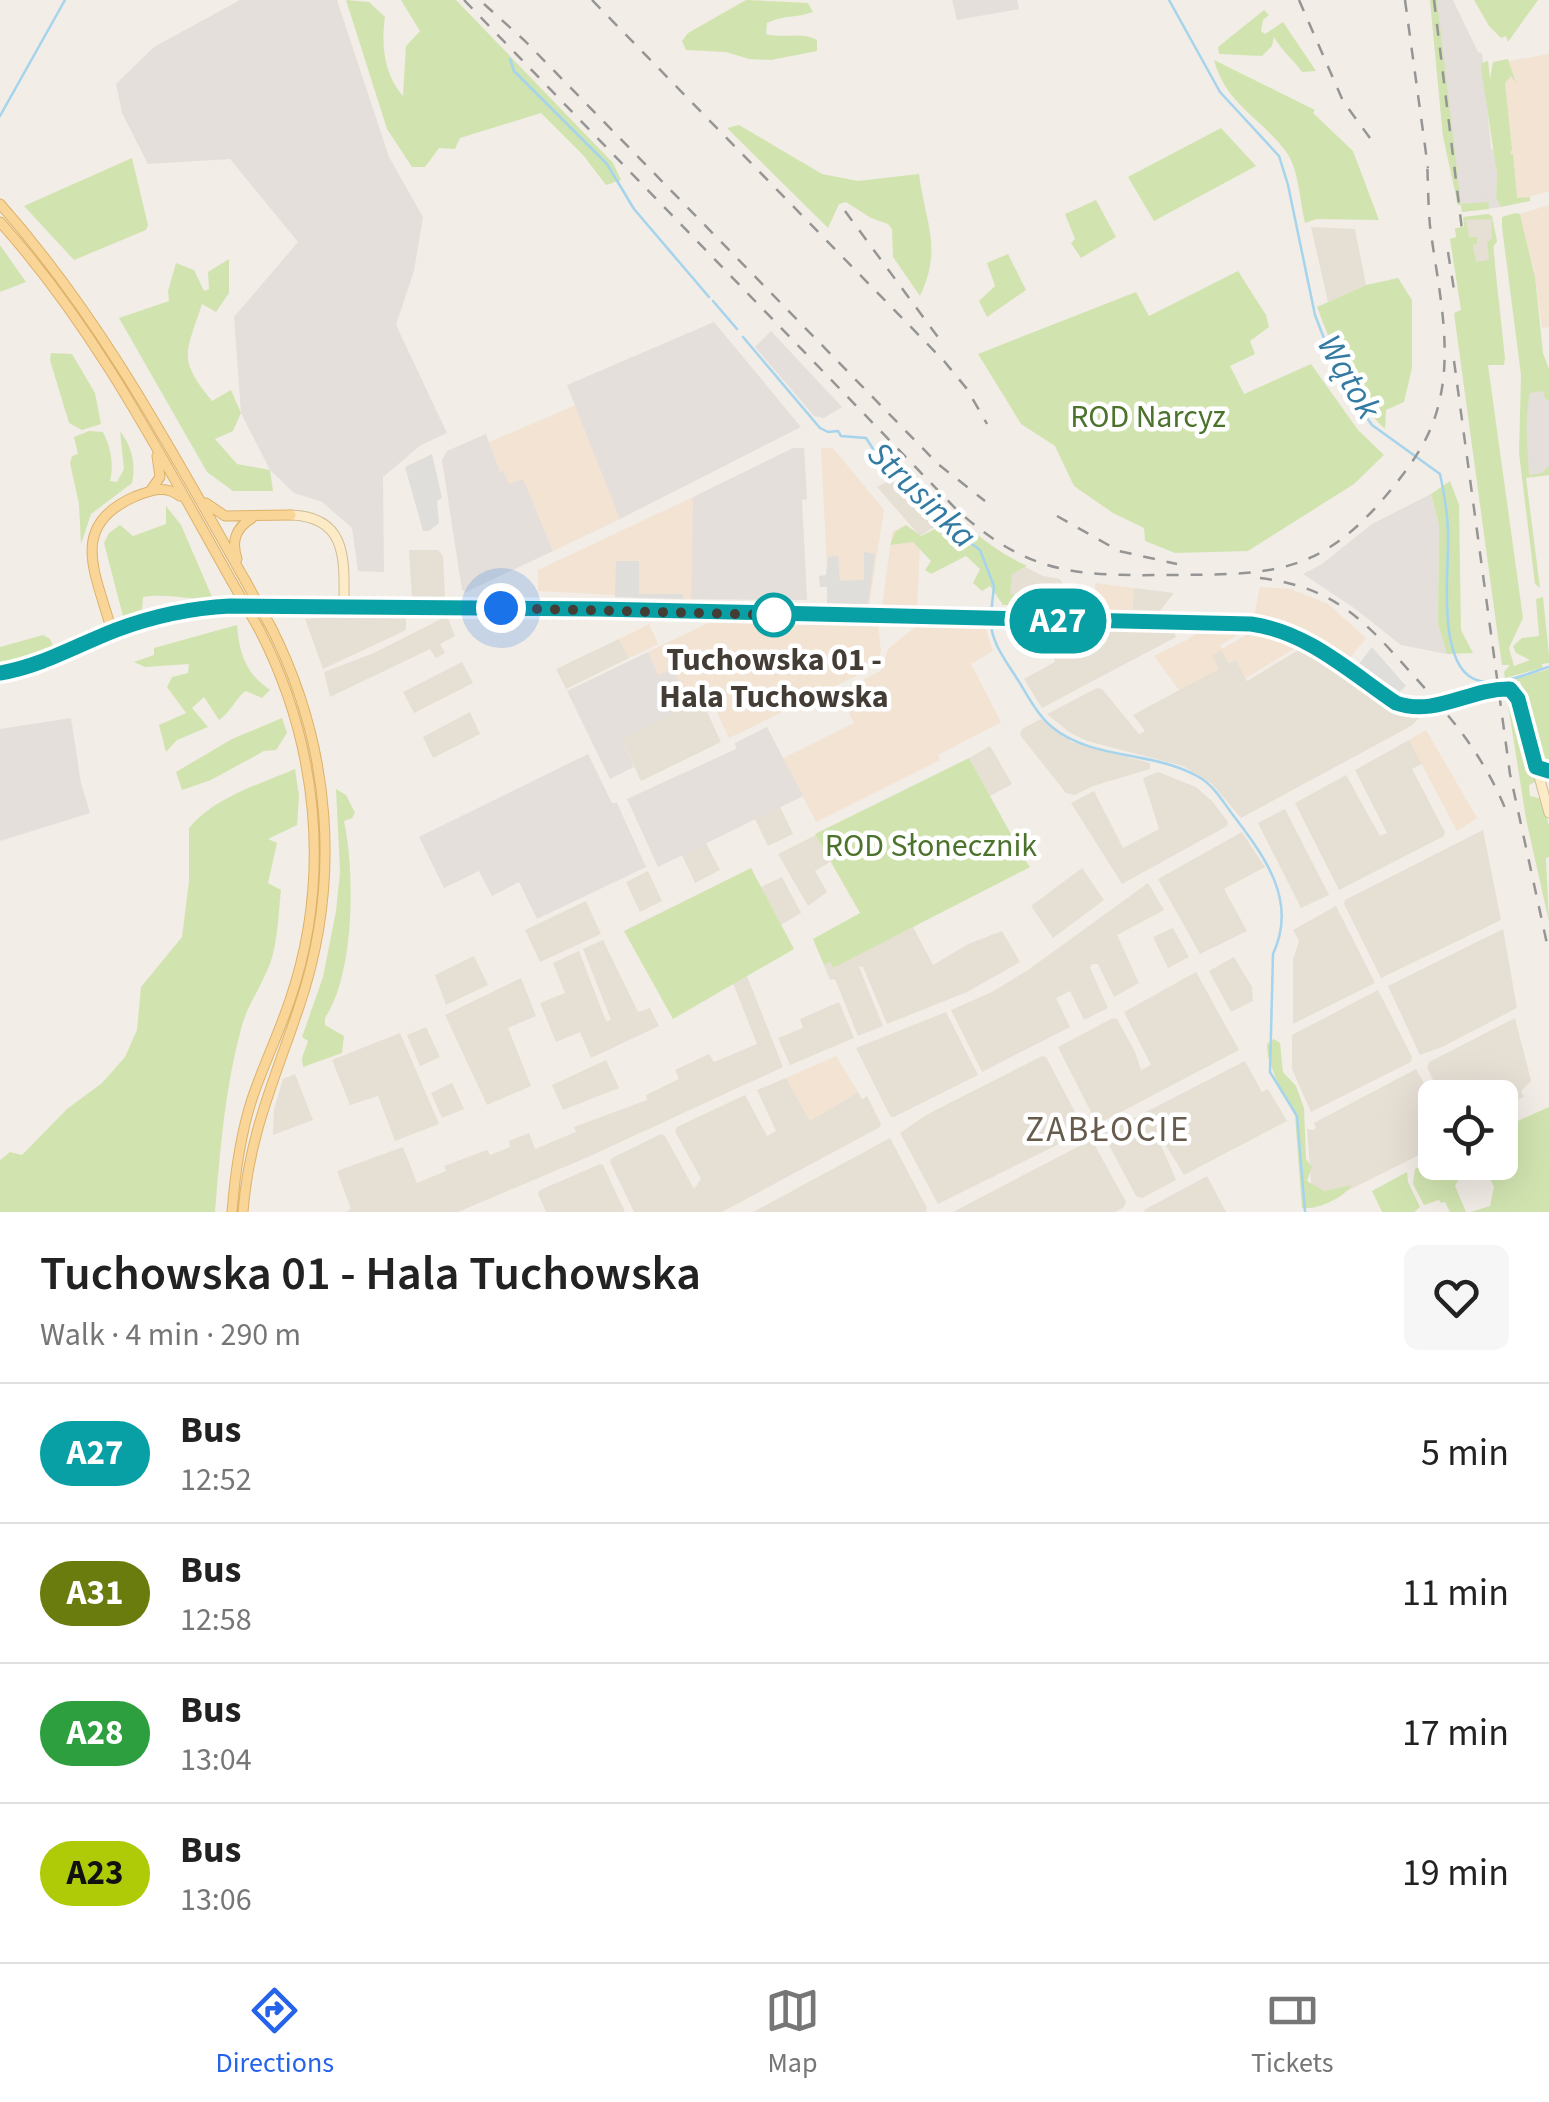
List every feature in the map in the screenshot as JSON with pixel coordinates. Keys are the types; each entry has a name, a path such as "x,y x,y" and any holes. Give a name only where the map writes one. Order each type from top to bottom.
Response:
{"main road":[{"path":"0,204 49,260 96,325 272,629 308,718 322,791 326,864 315,953 261,1110 247,1172 243,1212"},
{"path":"0,222 80,320 194,514 283,681 306,758 314,819 314,886 296,980 242,1136 232,1212"},
{"path":"150,437 161,469 151,490"},
{"path":"188,481 217,513 254,517 291,514"},
{"path":"112,632 94,565 92,539 96,524 106,512 151,490 174,491 194,514"},
{"path":"245,580 235,554 234,538 254,517"}],"street":[{"path":"291,514 322,522 338,539 344,557 344,606"},
{"path":"0,673 48,660 112,632 172,614 220,606 598,609 1195,622 1280,629 1310,643 1396,703 1412,708 1510,689 1518,699 1536,767 1546,789 1549,812"},
{"path":"1536,767 1549,771"}],"shaded area":[{"path":"240,0 337,0 389,157 423,217 414,271 396,325 447,433 421,445 383,477 384,572 358,571 352,528 322,502 294,493 270,470 241,413 234,317 298,242 230,159 148,164 122,113 116,84 154,47"},
{"path":"952,0 1017,0 1019,9 957,20"},
{"path":"1430,0 1453,0 1478,52 1482,53 1497,174 1496,198 1501,207 1462,212 1458,205 1443,136"},
{"path":"1549,54 1549,191 1518,200 1510,182 1501,103 1509,61"},
{"path":"1549,205 1549,327 1542,328 1534,270 1520,214"},
{"path":"1491,218 1495,264 1474,266 1470,243 1476,237 1469,238 1465,220"},
{"path":"1311,227 1355,229 1366,285 1328,302"},
{"path":"714,322 801,427 620,519 567,385"},
{"path":"771,331 842,407 824,418 814,416 755,347"},
{"path":"1545,389 1549,397 1549,475 1526,477 1525,391"},
{"path":"576,405 620,519 553,551 523,480 509,485 489,442"},
{"path":"486,434 500,472 509,484 523,479 553,551 466,592 462,590 442,460 447,451"},
{"path":"793,448 804,448 807,499 802,500 807,600 691,599 693,497"},
{"path":"821,448 833,448 884,510 868,611 829,609"},
{"path":"432,454 442,498 437,501 439,523 423,531 405,467"},
{"path":"904,472 924,493 942,522 920,536 877,487"},
{"path":"1431,494 1439,525 1438,624 1447,654 1401,645 1303,574 1322,564 1372,524"},
{"path":"693,497 691,599 538,591 538,570"},
{"path":"903,526 920,545 917,608 882,607 892,532"},
{"path":"409,550 438,550 443,556 445,598 412,598"},
{"path":"864,552 875,554 868,606 827,606 827,587 820,587 819,576 826,575 828,557 838,556 840,581 864,580"},
{"path":"616,561 639,561 639,594 683,594 683,599 615,597"},
{"path":"1025,567 1060,579 1080,613 1009,610 1011,574"},
{"path":"1095,583 1134,588 1132,613 1095,611"},
{"path":"1260,587 1291,589 1328,604 1366,638 1349,659 1302,628 1283,620 1254,618"},
{"path":"1134,588 1174,593 1158,613 1132,613"},
{"path":"447,616 455,636 440,644 445,653 436,658 430,649 330,697 324,672 374,653"},
{"path":"406,617 406,630 323,669 305,619"},
{"path":"708,623 878,624 881,652 864,672 729,738 713,704 691,707 673,669 658,676 648,652"},
{"path":"649,624 658,644 629,658 619,639"},
{"path":"917,626 985,627 993,651 971,664 1001,722 938,755 940,760 816,822 783,758 854,723 839,692 881,671 888,649"},
{"path":"1043,627 1174,631 1176,637 1042,708 1024,679 1055,662"},
{"path":"1199,631 1245,631 1220,645 1222,649 1251,632 1277,636 1297,647 1246,678 1236,660 1229,663 1221,650 1212,656 1219,669 1179,690 1154,656"},
{"path":"619,639 629,658 566,689 556,669"},
{"path":"1372,647 1406,686 1394,697 1355,669"},
{"path":"1222,649 1229,663 1236,659 1247,681 1300,649 1387,704 1420,717 1411,726 1241,818 1212,784 1183,766 1087,741 1047,714 1102,689 1139,734 1145,731 1133,715 1218,669 1212,656"},
{"path":"648,652 658,675 673,669 690,705 622,740 634,767 610,779 567,691"},
{"path":"462,662 473,683 414,713 403,692"},
{"path":"690,705 704,705 721,742 641,781 622,740"},
{"path":"470,712 480,734 433,758 423,737"},
{"path":"71,718 90,813 0,841 0,729"},
{"path":"1041,719 1072,742 1150,763 1150,769 1075,795 1066,793 1020,735 1022,729"},
{"path":"767,727 803,796 658,867 627,799 736,749 735,743"},
{"path":"1426,730 1477,818 1457,831 1409,740"},
{"path":"1409,740 1422,764 1412,769 1444,836 1339,890 1295,803 1346,775 1380,836 1387,833 1355,770"},
{"path":"990,746 1012,784 990,796 969,758"},
{"path":"588,754 612,803 617,803 646,867 537,919 519,882 492,896 479,871 444,888 419,837"},
{"path":"1158,772 1196,787 1212,801 1227,826 1122,884 1071,803 1094,791 1123,848 1159,829 1143,778"},
{"path":"780,807 793,834 768,846 755,819"},
{"path":"1285,809 1329,895 1301,908 1258,823"},
{"path":"1483,830 1501,920 1381,978 1345,900"},
{"path":"1242,832 1265,867 1224,889 1247,931 1200,954 1158,879"},
{"path":"816,835 830,862 815,871 827,892 808,906 778,854"},
{"path":"706,843 720,870 695,883 682,855"},
{"path":"1082,868 1104,900 1053,938 1031,906"},
{"path":"648,871 662,901 640,912 626,882"},
{"path":"782,877 801,913 781,925 761,887"},
{"path":"1148,883 1164,910 1117,935 1139,983 1114,997 1098,964 1092,964 1090,968 1108,1008 1084,1020 1070,991 1056,998 1070,1027 982,1072 951,1010 1028,970"},
{"path":"586,901 601,934 540,962 525,930"},
{"path":"1336,906 1375,983 1293,1024 1293,960 1299,941 1293,930"},
{"path":"913,927 933,965 968,944 1002,931 1020,962 967,992 887,1024 863,967 859,967 883,1026 858,1036 835,979 830,980 824,965 830,962 833,967"},
{"path":"1173,928 1189,957 1168,968 1153,937"},
{"path":"1503,929 1517,1008 1420,1055 1388,986"},
{"path":"603,940 638,1012 650,1008 659,1026 591,1058 580,1032 556,1042 540,1003 565,993 553,963 579,951 606,1021 611,1020 583,949"},
{"path":"474,956 488,985 446,1005 435,975"},
{"path":"1234,957 1252,987 1253,1001 1231,1012 1209,971"},
{"path":"1196,972 1239,1050 1096,1122 1058,1047 1113,1018 1135,1052 1141,1070 1151,1065 1124,1012"},
{"path":"747,976 783,1067 458,1212 345,1212 351,1209 337,1171 403,1147 417,1183 446,1171 444,1166 487,1150 490,1155 510,1147 509,1141 529,1133 535,1149 576,1132 574,1127 647,1100 646,1095 679,1079 675,1070 709,1054 714,1062 757,1044 733,983"},
{"path":"521,978 536,1016 508,1028 531,1086 487,1105 445,1015"},
{"path":"1378,990 1411,1062 1311,1112 1292,1069 1292,1035"},
{"path":"839,1002 854,1038 790,1065 778,1038 803,1028 800,1019"},
{"path":"946,1012 978,1075 890,1116 856,1048"},
{"path":"1515,1018 1531,1081 1521,1091 1524,1097 1518,1100 1518,1080 1433,1080 1427,1067 1429,1062"},
{"path":"426,1027 440,1057 420,1066 407,1035"},
{"path":"400,1033 439,1124 395,1141 378,1096 350,1105 332,1060"},
{"path":"836,1056 858,1092 810,1121 786,1078"},
{"path":"1042,1056 1085,1131 938,1204 900,1133 928,1114"},
{"path":"606,1060 619,1088 563,1110 552,1085"},
{"path":"1245,1061 1262,1092 1268,1089 1287,1121 1184,1175 1165,1144 1161,1145 1176,1180 1142,1198 1136,1196 1103,1134"},
{"path":"1416,1069 1422,1080 1418,1080 1418,1156 1313,1208 1307,1129 1316,1128 1314,1123"},
{"path":"295,1074 313,1120 273,1135 274,1109 283,1079"},
{"path":"786,1078 810,1121 858,1092 862,1099 867,1096 880,1127 722,1212 634,1212 610,1162 612,1158 661,1134 694,1189 701,1179 675,1131 677,1127 745,1095 767,1136 776,1131 757,1090"},
{"path":"452,1083 464,1109 442,1118 431,1093"},
{"path":"890,1138 926,1212 753,1212"},
{"path":"1089,1141 1126,1202 1115,1212 953,1212"},
{"path":"600,1164 625,1212 546,1212 540,1190"},
{"path":"1207,1176 1226,1212 1145,1212 1144,1210"}],"green space":[{"path":"346,0 369,2 385,17 385,59 403,96 406,46 420,31 401,0 456,0 613,163 621,180 606,185 583,155 541,113 460,138 455,149 439,148 425,167 412,167 387,129"},
{"path":"746,0 808,3 813,12 767,23 766,34 811,37 817,40 817,51 771,60 686,50 682,41 688,33"},
{"path":"1430,0 1437,0 1461,204 1488,202 1487,187 1489,209 1462,212 1458,205 1443,136"},
{"path":"1474,0 1538,0 1508,42 1506,36 1501,38 1489,26"},
{"path":"1264,10 1269,15 1263,20 1261,31 1265,34 1283,22 1316,71 1302,72 1274,37 1272,46 1262,56 1219,54 1218,47"},
{"path":"1508,59 1516,83 1511,76 1505,83 1510,154 1517,198 1530,197 1530,201 1501,207 1496,198 1497,174 1481,63 1488,61 1490,79 1493,62"},
{"path":"1214,60 1315,110 1313,113 1353,151 1379,220 1317,219 1305,223 1291,160 1236,100"},
{"path":"739,125 822,174 858,181 919,174 931,249 920,296 893,257 892,229 888,224 846,202 839,204 828,228 727,128"},
{"path":"1221,128 1256,166 1154,221 1128,177"},
{"path":"132,158 146,230 74,260 24,206"},
{"path":"1096,200 1116,237 1081,258 1071,243 1075,239 1065,214"},
{"path":"1520,214 1535,277 1543,353 1549,369 1549,400 1543,391 1530,393 1527,416 1529,475 1542,473 1549,466 1549,475 1526,478 1540,588 1535,584 1519,453 1521,375 1502,227 1502,217"},
{"path":"1492,216 1497,241 1493,247 1505,358 1504,365 1488,365 1523,618 1509,648 1514,666 1530,660 1516,653 1513,646 1522,638 1539,636 1536,599 1543,597 1549,655 1549,663 1542,664 1542,668 1505,678 1504,672 1510,665 1502,665 1454,313 1461,310 1450,239 1456,237 1455,228 1464,227 1463,217","holes":["1491,219 1492,239 1487,242 1489,260 1476,262 1473,245 1477,244 1477,237 1469,237 1466,220"]},
{"path":"0,245 26,282 0,292"},
{"path":"1008,254 1026,290 987,317 979,301 995,286 987,263"},
{"path":"229,259 229,293 216,312 202,304 189,345 189,365 212,401 231,390 241,413 233,431 215,439 237,464 270,470 273,491 233,491 207,472 119,318 169,301 176,263 194,270 204,291 209,289 208,272"},
{"name":"ROD Narcyz","path":"1238,271 1266,315 1269,327 1250,341 1255,354 1230,366 1244,394 1311,364 1358,430 1384,455 1354,484 1248,551 1175,553 1145,541 1144,528 1113,513 1074,486 1055,446 1021,424 978,354 1136,292 1149,316"},
{"path":"1398,278 1412,300 1412,368 1404,402 1386,410 1385,429 1353,387 1317,307 1366,285"},
{"path":"51,353 72,354 95,393 101,424 82,430 69,423"},
{"path":"89,431 103,432 111,456 110,481 117,482 124,469 120,431 128,443 134,469 132,483 91,514 81,544 79,504 70,463 72,456 78,454 74,437"},
{"path":"913,473 980,537 1027,566 1012,574 1010,594 1028,595 1024,605 1003,605 990,586 982,591 973,583 980,569 966,556 931,574 925,570 931,561 913,542 890,545 895,532 906,525 921,536 937,528 912,480"},
{"path":"1450,481 1459,505 1461,630 1473,653 1447,654 1438,624 1439,525 1431,494"},
{"path":"166,506 181,525 213,599 143,597 142,610 124,620 104,543 120,525 133,536 166,524"},
{"path":"237,625 245,662 270,690 262,698 246,691 219,720 204,697 192,708 208,727 177,740 166,752 159,725 186,713 167,687 172,677 188,673 189,664 145,667 134,662 154,655 154,648"},
{"path":"43,635 54,648 34,658 0,666 0,647"},
{"path":"1549,669 1547,765 1542,763 1520,681 1505,682"},
{"path":"1511,697 1535,782 1529,785 1530,796 1542,799 1549,826 1549,922 1526,819 1507,698"},
{"path":"282,718 287,733 276,750 264,751 211,780 182,790 176,772 232,739"},
{"name":"ROD Słonecznik","path":"969,758 1009,836 1030,867 833,968 830,962 824,965 813,939 860,913 815,834"},
{"path":"295,769 299,796 297,825 268,839 277,843 268,883 281,890 277,933 270,964 246,1014 235,1051 215,1212 0,1212 0,1160 10,1152 22,1155 125,1057 137,1030 141,987 182,937 189,881 189,828 224,800"},
{"path":"336,789 346,795 355,813 344,821 351,894 347,949 335,999 325,1018 325,1025 344,1036 342,1053 303,1067 308,1041 302,1037 323,977 336,911 340,872"},
{"path":"751,868 794,949 673,1019 624,931"},
{"path":"1274,1039 1280,1043 1283,1072 1296,1086 1304,1108 1306,1159 1312,1167 1307,1181 1324,1191 1352,1185 1336,1199 1315,1207 1302,1208 1295,1116 1268,1057 1267,1044"},
{"path":"1549,1107 1549,1212 1471,1212 1490,1206 1494,1187 1490,1180 1518,1180 1518,1121"},
{"path":"1418,1167 1418,1180 1458,1180 1455,1186 1466,1212 1450,1212 1445,1202 1439,1200 1424,1205 1413,1184"},
{"path":"1407,1172 1420,1207 1414,1212 1382,1212 1372,1191"}],"waterway":[{"path":"0,116 65,0"},
{"name":"Wątok","path":"1169,0 1220,92 1279,156 1315,315 1350,394 1372,425 1440,474 1448,527 1448,621 1457,660 1466,674 1488,682 1549,667"},
{"name":"Strusinka","path":"510,59 514,71 607,164 634,209 709,297"},
{"name":"Strusinka","path":"713,301 737,329"},
{"name":"Strusinka","path":"743,337 820,428 838,431 841,436 866,438 875,452 890,455 946,524 980,550 994,586 991,614"},
{"name":"Strusinka","path":"991,622 1004,658 1052,727 1085,745 1161,762 1203,779 1266,863 1280,898 1282,916 1273,954 1270,1072 1297,1116 1305,1211"}],"railway":[{"path":"464,0 957,510 1030,559 1079,572 1202,575 1287,566 1335,544 1384,498 1421,448 1442,391 1445,344 1430,226 1427,158"},
{"path":"592,0 944,361 967,389 987,424"},
{"path":"1299,0 1343,101 1375,145"},
{"path":"1405,0 1428,168"},
{"path":"1434,0 1463,238"},
{"path":"484,4 525,41 938,464 985,501"},
{"path":"845,211 943,344"},
{"path":"1448,252 1455,296"},
{"path":"1454,361 1510,774 1549,953"},
{"path":"1057,516 1119,551 1177,564"},
{"path":"1260,578 1318,593 1339,604 1372,631 1466,739 1507,813"}],"bus line":[{"name":"A27","path":"0,673 48,660 140,622 230,606 598,609 1251,624 1280,629 1310,643 1396,703 1412,708 1510,689 1518,699 1536,767 1549,771"}],"place":[{"name":"Tuchowska 01 - Hala Tuchowska","path":"774,615"}],"district":[{"name":"ZABŁOCIE","path":"1108,1130"}],"route":[{"path":"501,608 774,615"}]}
